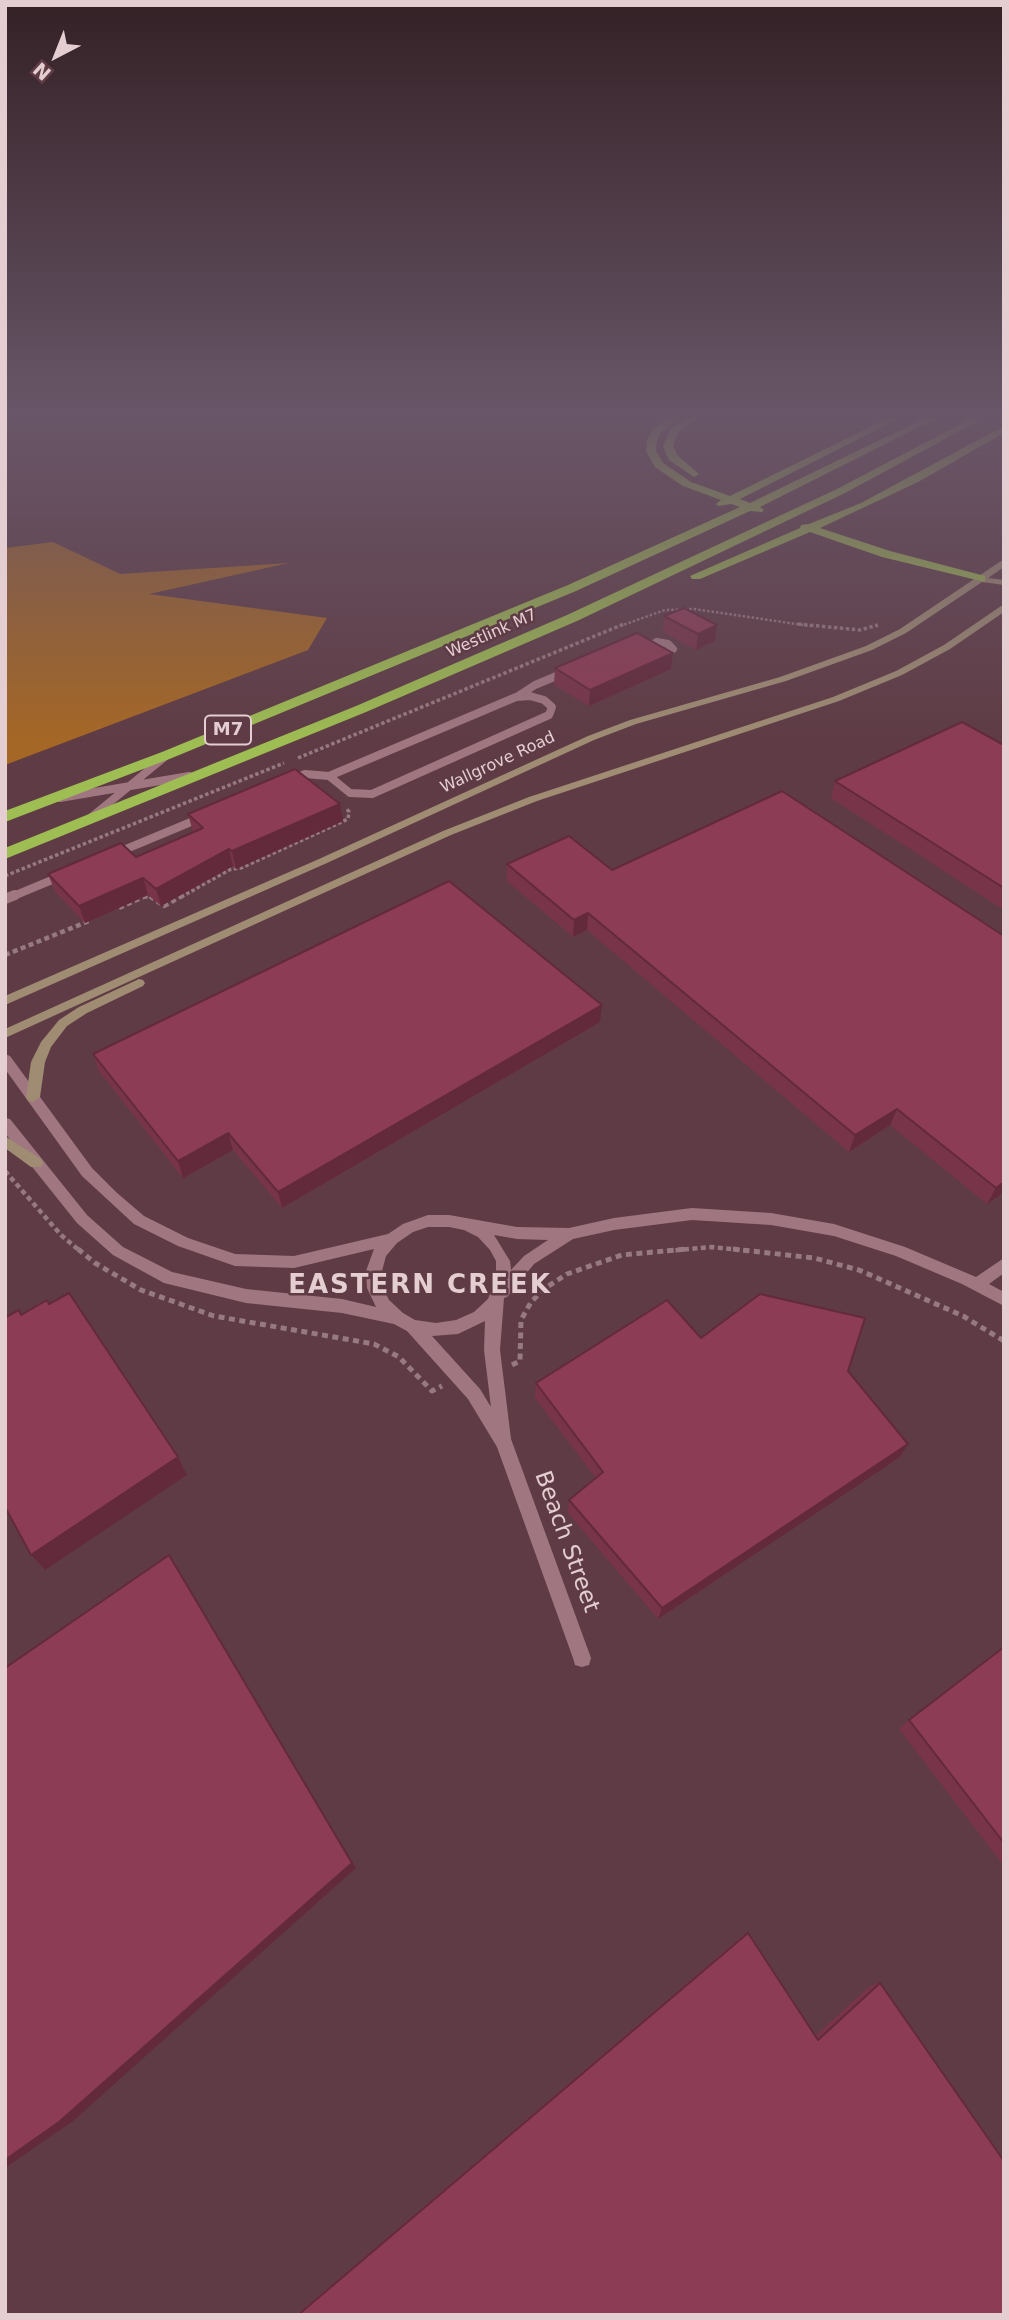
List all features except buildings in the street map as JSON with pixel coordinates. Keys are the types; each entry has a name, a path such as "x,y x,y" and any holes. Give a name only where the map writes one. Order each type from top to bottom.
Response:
{"highway":[{"path":"603,570 680,526"},
{"path":"603,570 653,552 709,526"},
{"name":"Westlink M7","path":"5,854 209,772 640,587 691,574 777,526"},
{"name":"M7","path":"691,574 811,526"},
{"path":"815,526 981,579"},
{"path":"821,526 849,537 998,571"},
{"name":"Westlink M7","path":"5,817 167,755 572,588 576,577 603,570"},
{"name":"M7","path":"572,618 601,617 660,591"}],"main road":[{"name":"Wallgrove Road","path":"5,1001 323,861 591,738 633,722 833,662 903,631 981,579 998,571 1004,563"},
{"path":"981,579 1004,583"},
{"path":"5,1034 447,833 614,771 836,699 899,673 947,647 1004,608"},
{"path":"33,1097 38,1062 46,1045 63,1023 238,928"},
{"path":"5,1141 36,1163"}],"street":[{"path":"5,1059 88,1172 111,1196 139,1220 183,1242 234,1259 294,1262 392,1238 408,1228 428,1221 449,1221 517,1233 569,1234 614,1224 692,1214 771,1219 834,1230 900,1251 977,1284 1004,1300"},
{"path":"5,1123 73,1209 117,1251 169,1278 246,1296 342,1306 436,1330 458,1327 479,1317 530,1260 569,1234"},
{"path":"449,1221 467,1225 483,1233 495,1246 503,1261 504,1278 497,1298"},
{"path":"392,1238 380,1253 374,1270 375,1288 383,1305 397,1318"},
{"path":"977,1284 1004,1264"},
{"name":"Beach Street","path":"497,1298 492,1350 504,1443"},
{"name":"Beach Street","path":"413,1326 474,1394 504,1443 582,1658"}],"lane":[{"path":"280,784 305,774 329,776 516,698 535,685 570,671"},
{"path":"329,776 350,793 372,794 549,715 552,708 544,700 530,696 516,698"},
{"path":"84,823 167,755"},
{"path":"54,799 209,772"},
{"path":"105,857 218,810"},
{"path":"5,899 68,873"}],"path":[{"path":"860,630 885,623"},
{"path":"114,910 148,895 163,906 231,869 242,868 348,819 349,812 334,793 345,789"},
{"path":"5,955 91,920"},
{"path":"514,1365 520,1361 521,1320 531,1302 566,1274 622,1255 712,1247 814,1258 859,1270 963,1316 1004,1341"}],"shaded area":[{"path":"53,542 120,574 289,563 149,594 327,618 308,650 5,765 5,548"}],"district":[{"name":"EASTERN CREEK","path":"420,1286"}]}
